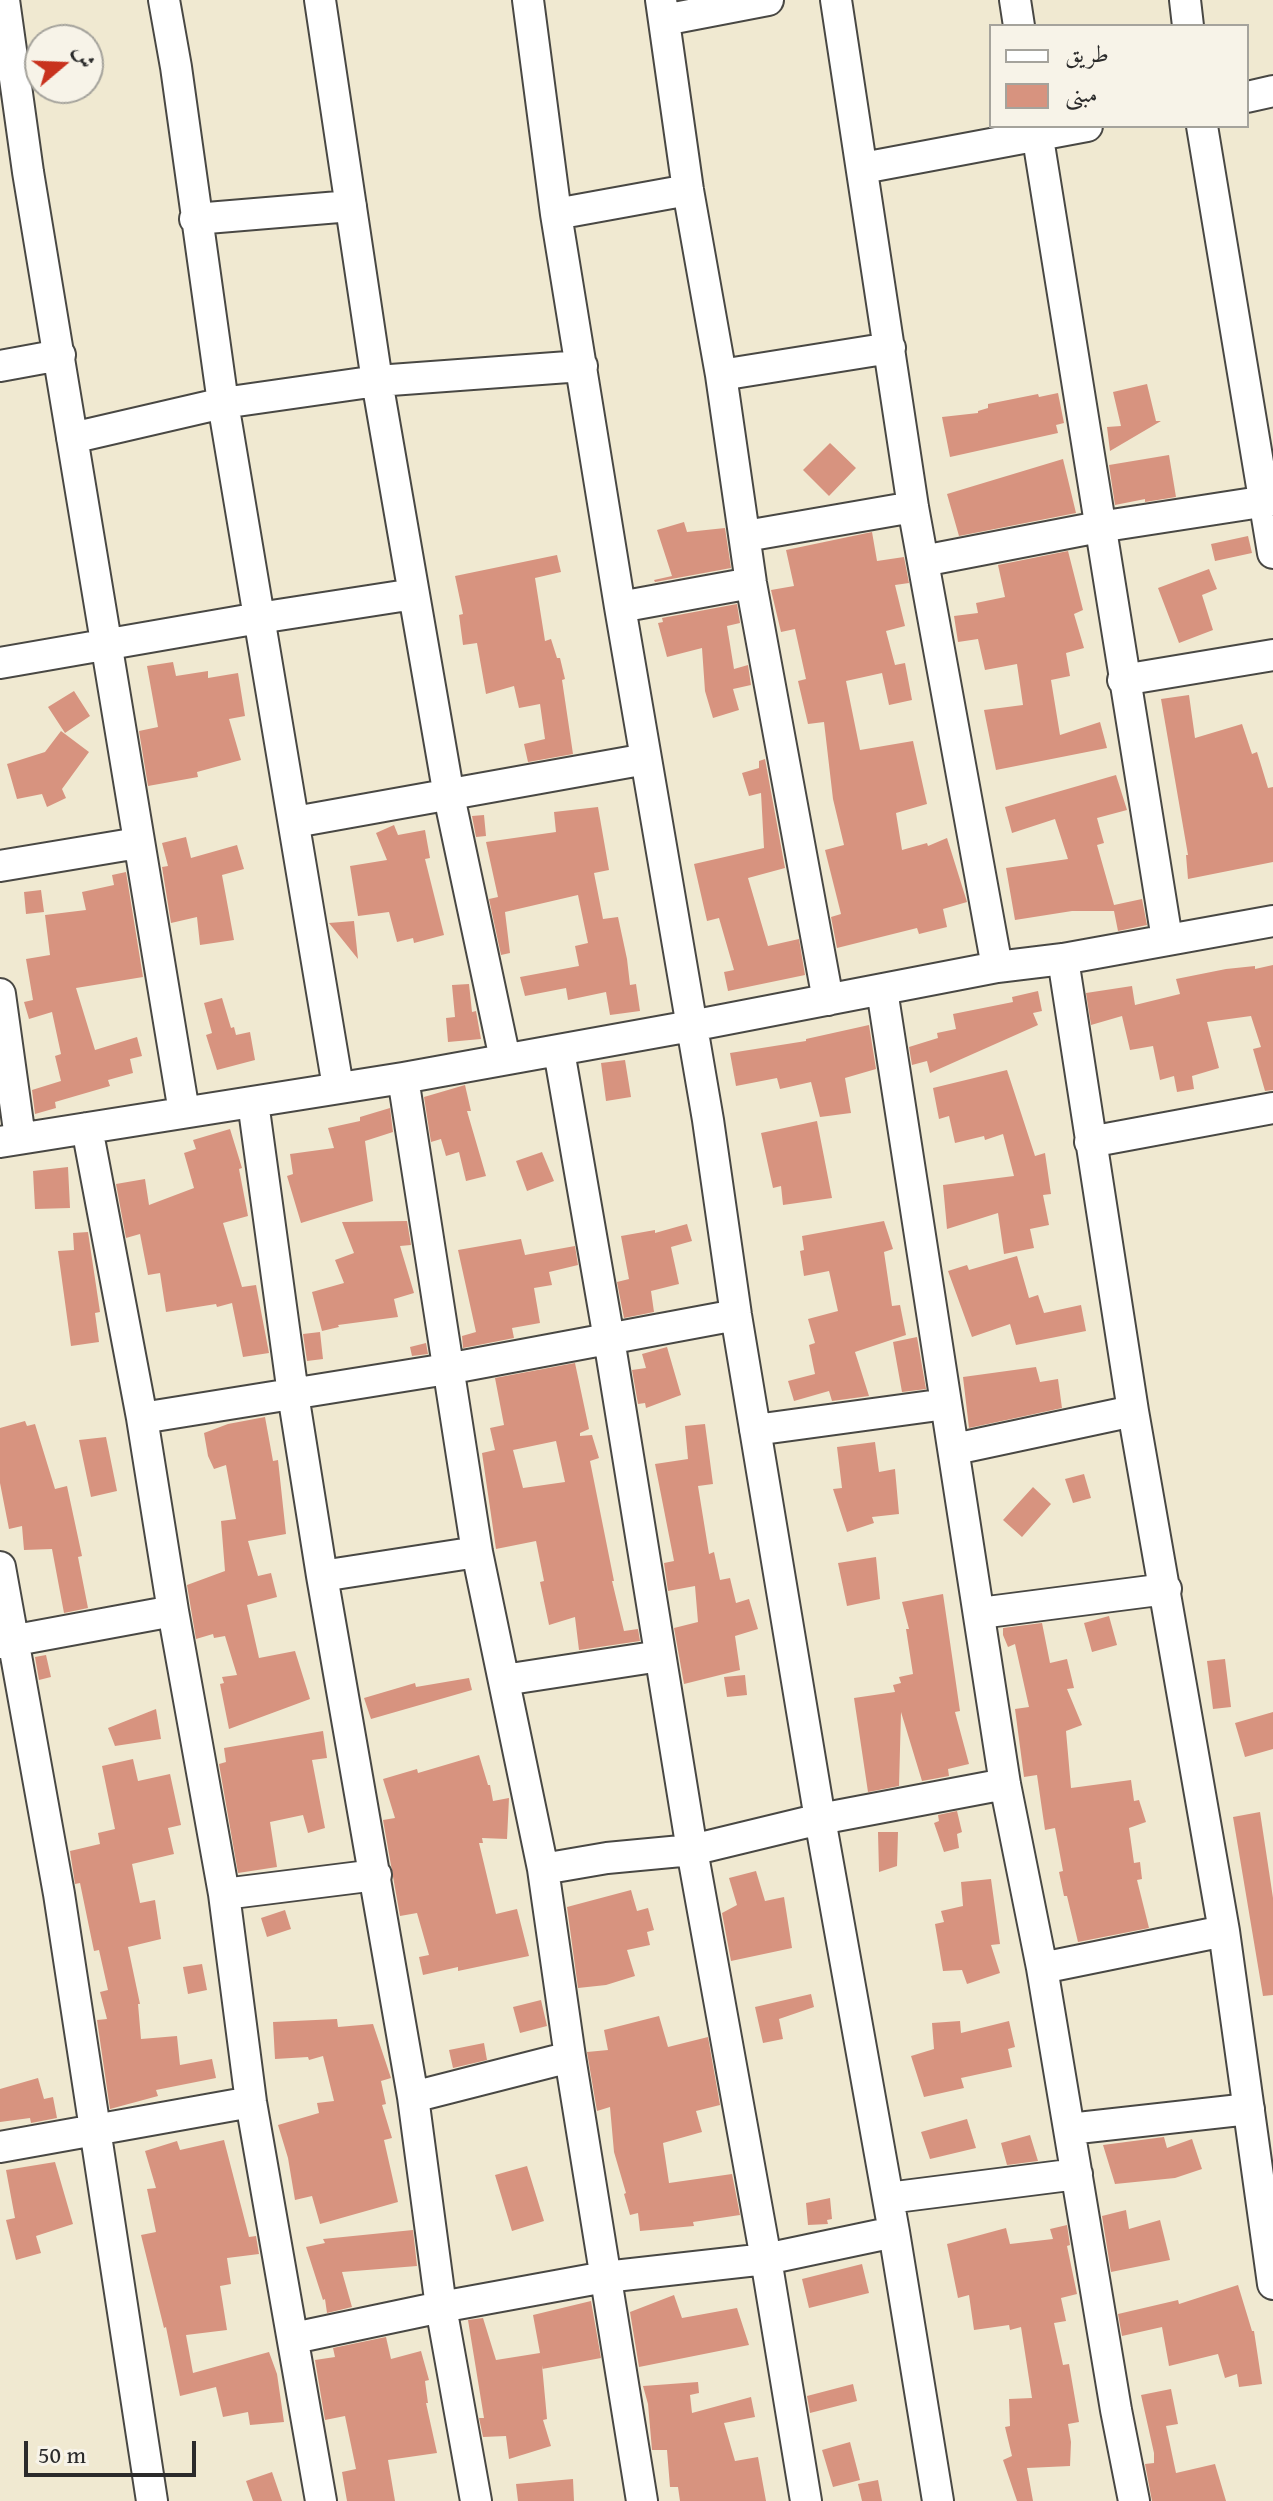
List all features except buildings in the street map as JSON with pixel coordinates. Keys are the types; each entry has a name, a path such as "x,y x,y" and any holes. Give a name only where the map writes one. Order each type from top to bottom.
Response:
{"street":[{"path":"4,0 28,172 184,1112"},
{"path":"164,0 223,403 338,1087"},
{"path":"320,0 377,381 449,796 505,1059"},
{"path":"528,0 556,214 708,1120 736,1315 938,2501"},
{"path":"768,0 663,10 688,190 721,375 751,583 828,1000"},
{"path":"836,0 913,507 997,967"},
{"path":"1015,0 1019,24"},
{"path":"1185,0 1188,24"},
{"path":"1249,97 1273,91"},
{"path":"863,168 1036,130 1062,128"},
{"path":"1202,128 1269,500 1273,553"},
{"path":"1036,130 1167,939"},
{"path":"556,214 688,190"},
{"path":"195,219 351,206"},
{"path":"721,375 890,348"},
{"path":"0,366 60,355"},
{"path":"72,438 223,403 377,381 582,366"},
{"path":"923,561 1099,527 1269,500"},
{"path":"746,536 913,507"},
{"path":"620,607 751,583"},
{"path":"0,663 414,594"},
{"path":"1123,680 1273,655"},
{"path":"295,822 646,759"},
{"path":"0,866 138,843"},
{"path":"0,994 10,1140 559,1051 997,967 1063,959 1273,921"},
{"path":"1063,959 1133,1411 1224,1931 1272,2267"},
{"path":"882,990 1005,1784 1042,1968 1134,2501"},
{"path":"559,1051 692,1850 806,2501"},
{"path":"403,1078 477,1552 543,1869 570,2057 642,2501"},
{"path":"253,1102 293,1394 322,1576 413,2097 441,2307 476,2501"},
{"path":"1090,1142 1273,1108"},
{"path":"87,1128 142,1418 224,1894 251,2102 321,2501"},
{"path":"142,1418 447,1369 736,1315"},
{"path":"755,1430 946,1404"},
{"path":"955,1449 1133,1411"},
{"path":"322,1576 477,1552"},
{"path":"0,1567 6,1642 59,1894 152,2501"},
{"path":"980,1613 1166,1589"},
{"path":"6,1642 173,1611"},
{"path":"504,1680 660,1656"},
{"path":"543,1869 607,1858 692,1850 820,1819 1005,1784"},
{"path":"224,1894 376,1875"},
{"path":"1042,1968 1224,1931"},
{"path":"413,2097 570,2057"},
{"path":"0,2147 251,2102"},
{"path":"1069,2129 1249,2109"},
{"path":"888,2198 1077,2174"},
{"path":"294,2338 605,2277 766,2259 894,2232"}]}
